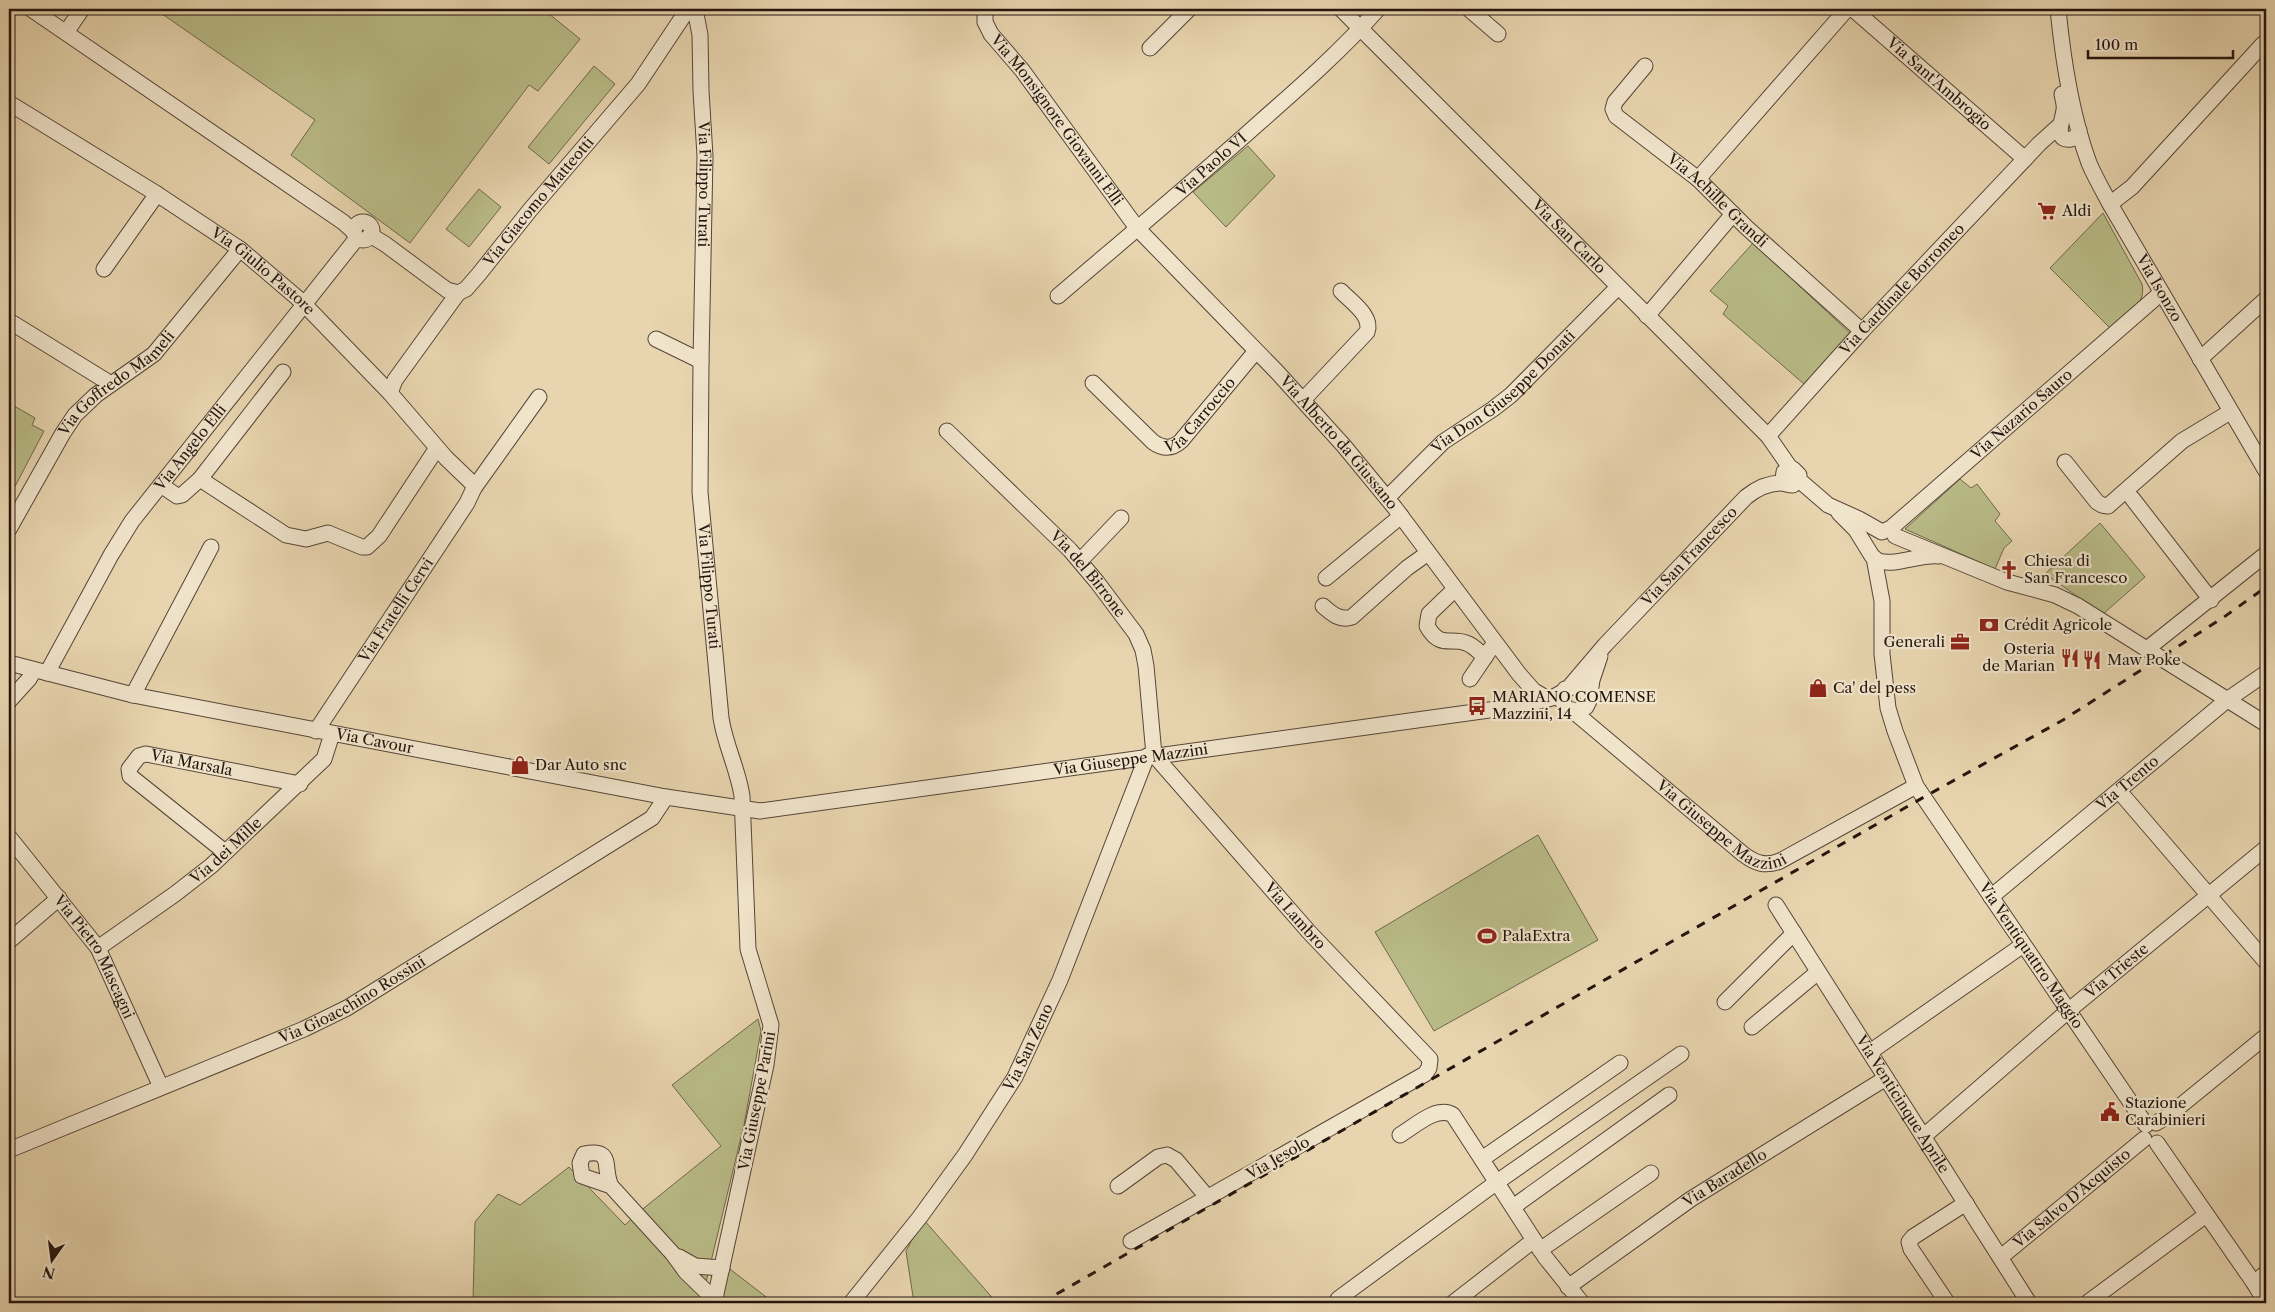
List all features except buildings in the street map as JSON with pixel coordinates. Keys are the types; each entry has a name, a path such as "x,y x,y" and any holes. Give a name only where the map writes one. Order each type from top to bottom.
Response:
{"street":[{"path":"31,9 67,31 343,222 385,244 447,290 458,293"},
{"path":"67,31 82,9"},
{"name":"Via Giacomo Matteotti","path":"390,392 395,380 458,293 466,289 480,274 530,210 638,84 688,9"},
{"name":"Via Filippo Turati","path":"695,9 700,35 701,91 706,156 698,462 702,526 721,718 728,751 740,782 742,810"},
{"name":"Via Monsignore Giovanni Elli","path":"986,9 986,22 991,34 1022,70 1137,228"},
{"path":"1150,48 1189,9"},
{"name":"Via San Carlo","path":"1341,9 1768,436 1791,477"},
{"name":"Via Paolo VI","path":"1058,296 1310,78 1361,29 1378,9"},
{"path":"1469,9 1498,34"},
{"path":"1698,178 1847,9"},
{"name":"Via Sant'Ambrogio","path":"1853,9 2025,159"},
{"name":"Via Isonzo","path":"2049,9 2054,51 2069,130 2090,164 2110,204 2161,293 2266,471"},
{"name":"Via Isonzo","path":"2058,9 2069,130"},
{"path":"2110,204 2132,187 2265,46"},
{"name":"Via Achille Grandi","path":"1645,66 1614,102 1613,109 1615,115 1698,178 1733,214 1862,331"},
{"name":"Via Giulio Pastore","path":"9,103 156,194 240,249 305,306 390,392 437,448 472,483 474,488"},
{"name":"Via Cardinale Borromeo","path":"1768,436 1862,331 2039,144 2069,130"},
{"path":"104,269 156,194"},
{"path":"1647,316 1733,214"},
{"name":"Via Alberto da Giussano","path":"1137,228 1303,400 1387,498 1519,674 1534,691 1548,699"},
{"name":"Via Angelo Elli","path":"9,701 29,679 40,671 132,521 305,306 361,232"},
{"name":"Via Goffredo Mameli","path":"9,529 70,422 80,410 111,384 154,354 240,249"},
{"name":"Via Don Giuseppe Donati","path":"1387,498 1443,442 1503,402 1618,286"},
{"path":"1303,400 1369,328 1367,318 1341,291"},
{"name":"Via Nazario Sauro","path":"1889,534 1896,524 2161,293"},
{"path":"2200,359 2266,299"},
{"path":"9,321 111,384"},
{"path":"656,338 701,361"},
{"name":"Via Carroccio","path":"1093,383 1156,444 1163,447 1172,447 1181,440 1256,351"},
{"path":"161,485 177,496 182,495 200,479 283,372"},
{"name":"Via Fratelli Cervi","path":"316,731 467,503 474,488 539,396"},
{"path":"2065,462 2097,502 2102,506 2108,506 2182,441 2230,412"},
{"name":"Via del Birrone","path":"947,431 1080,561 1128,623 1142,646 1147,669 1150,756"},
{"path":"200,479 286,535 306,539 328,533 362,547 367,547 379,536 437,448"},
{"path":"1791,477 1834,509 1856,530 1872,554 1884,562 1926,555 1951,557"},
{"name":"Via San Francesco","path":"1568,687 1605,645 1746,497 1766,486 1791,477"},
{"path":"2132,498 2211,600"},
{"path":"1834,509 1852,515 1899,540 1900,550 1893,561 1882,601"},
{"path":"1326,578 1401,516"},
{"path":"1080,561 1121,518"},
{"path":"1882,601 1872,554 1871,540 1889,534 1951,557 2007,582 2055,595 2071,602 2266,724"},
{"path":"133,695 211,547"},
{"path":"1323,606 1336,616 1344,619 1352,617 1407,568 1428,553"},
{"path":"2147,648 2211,600 2266,554"},
{"path":"1455,589 1429,614 1427,626 1432,633 1442,640 1450,643 1466,643 1486,657"},
{"name":"Via Ventiquattro Maggio","path":"1882,601 1883,664 1888,708 1916,786 2254,1283 2259,1301"},
{"path":"1470,679 1495,643"},
{"name":"Via San Francesco","path":"1589,700 1594,672 1605,645"},
{"name":"Via Cavour","path":"9,663 133,695 742,810"},
{"name":"Via Trento","path":"1992,897 2228,700 2266,673"},
{"name":"Via Alberto da Giussano","path":"1519,674 1524,685 1524,703"},
{"path":"1580,685 1584,688 1589,700 1582,710 1570,710 1562,701 1568,687 1580,685"},
{"name":"Via Giuseppe Mazzini","path":"742,810 777,810 1524,703 1548,699 1568,687"},
{"name":"Via Giuseppe Mazzini","path":"1589,700 1612,743"},
{"name":"Via Giuseppe Mazzini","path":"1524,703 1570,710 1612,743 1743,854 1761,864 1770,864 1786,858 1916,786"},
{"name":"Via dei Mille","path":"98,948 175,894 225,852 300,784 324,759 332,734"},
{"name":"Via Marsala","path":"225,852 130,776 129,769 139,756 146,754 300,784"},
{"name":"Via Lambro","path":"1150,756 1300,922 1428,1057 1430,1065 1425,1074"},
{"name":"Via San Zeno","path":"851,1303 920,1217 955,1169 996,1108 1018,1070 1062,975 1150,756"},
{"path":"2118,791 2210,895 2266,962"},
{"name":"Via Gioacchino Rossini","path":"12,1143 160,1087 304,1029 347,1008 652,818 666,797"},
{"name":"Via Giuseppe Parini","path":"715,1302 772,1033 769,1011 754,973 748,949 742,810"},
{"name":"Via Pietro Mascagni","path":"9,837 98,948 160,1087"},
{"name":"Via Trieste","path":"1924,1136 2068,1011 2266,848"},
{"path":"9,941 59,898"},
{"name":"Via Venticinque Aprile","path":"1776,905 2029,1303"},
{"path":"1725,1002 1794,933"},
{"path":"1870,1052 2023,945"},
{"path":"1752,1027 1818,972"},
{"name":"Via Salvo D'Acquisto","path":"2001,1257 2266,1036"},
{"path":"1338,1298 1497,1182 1681,1054"},
{"path":"1482,1159 1620,1063"},
{"name":"Via Jesolo","path":"1131,1241 1425,1074"},
{"name":"Via Baradello","path":"1572,1297 1691,1199 1886,1078"},
{"path":"1512,1207 1669,1095"},
{"path":"1400,1134 1438,1112 1447,1112 1456,1119 1572,1297"},
{"path":"1118,1186 1158,1157 1167,1155 1176,1160 1208,1198"},
{"path":"1453,1303 1537,1245 1651,1172"},
{"path":"611,1186 673,1254 686,1272 715,1302"},
{"path":"1946,1301 1911,1249 1909,1242 1913,1237 1966,1203"},
{"path":"2087,1303 2206,1215"},
{"path":"673,1254 695,1266 722,1268"},
{"path":"2254,1283 2266,1273"}],"green space":[{"path":"155,9 543,9 580,39 538,91 529,85 410,243 291,155 315,120"},
{"path":"594,66 615,84 549,164 528,147"},
{"path":"1248,146 1275,176 1226,227 1193,192"},
{"path":"479,189 501,207 469,247 446,229"},
{"path":"2103,213 2142,284 2143,291 2134,310 2111,329 2050,268"},
{"path":"1753,243 1850,333 1804,384 1723,314 1728,306 1710,291"},
{"path":"9,403 35,418 32,425 44,431 9,498"},
{"path":"1960,479 1971,488 1977,484 2000,514 1995,521 2012,541 2004,548 1995,569 1905,529"},
{"path":"2100,523 2145,577 2103,614 2045,574"},
{"name":"PalaExtra","path":"1538,835 1598,940 1434,1031 1375,932"},
{"path":"758,1019 761,1031 744,1125 701,1303 470,1303 473,1300 475,1222 498,1194 520,1205 569,1167 625,1225 721,1146 672,1085"},
{"path":"923,1219 997,1303 914,1303 906,1251"},
{"path":"726,1266 774,1303 718,1303"}],"railway":[{"path":"1041,1303 1924,797 2063,720 2224,617 2266,587"}],"place":[{"name":"Aldi","path":"2047,211"},
{"name":"Chiesa di San Francesco","path":"2009,570"},
{"name":"Crédit Agricole","path":"1989,625"},
{"name":"Generali","path":"1960,642"},
{"name":"Osteria de Marian","path":"2070,658"},
{"name":"Maw Poke","path":"2092,660"},
{"name":"Ca' del pess","path":"1818,688"},
{"name":"MARIANO COMENSE Mazzini, 14","path":"1477,706"},
{"name":"Dar Auto snc","path":"520,765"},
{"name":"PalaExtra","path":"1487,936"},
{"name":"Stazione Carabinieri","path":"2110,1112"}]}
